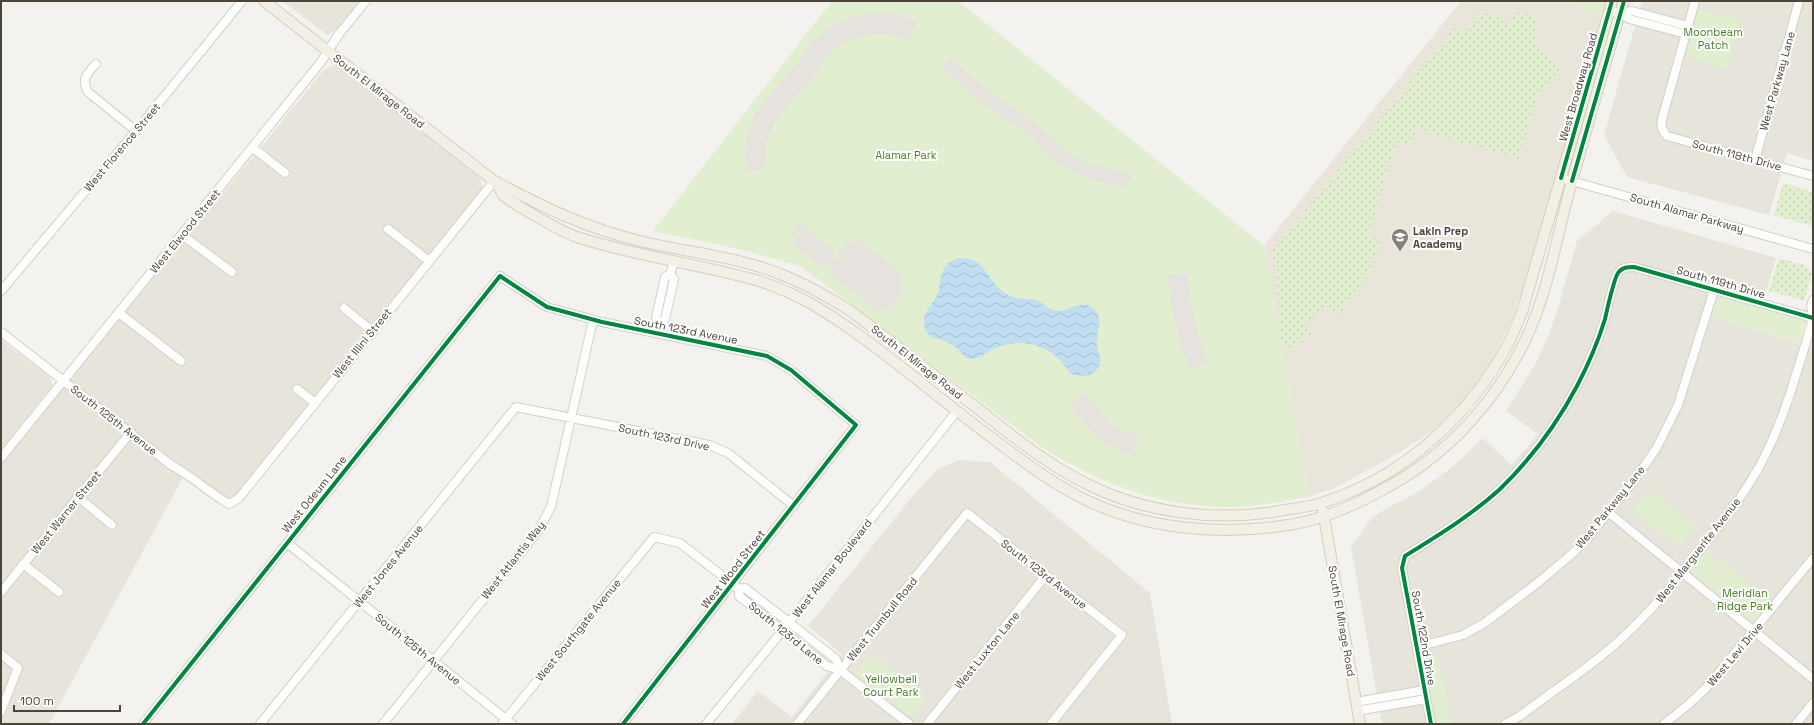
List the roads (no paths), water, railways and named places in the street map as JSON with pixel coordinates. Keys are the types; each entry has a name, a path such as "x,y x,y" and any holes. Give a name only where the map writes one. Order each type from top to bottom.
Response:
{"main road":[{"name":"South El Mirage Road","path":"264,1 494,180 559,214 604,231 639,241 758,267 790,277 849,310 1009,434 1064,472 1090,486 1128,501 1165,511 1199,515 1251,515 1322,503 1360,724"},
{"name":"West Broadway Road","path":"1324,517 1361,501 1403,479 1435,456 1460,433 1509,372 1530,329 1544,290 1572,181 1624,1"},
{"name":"West Broadway Road","path":"1322,503 1362,488 1399,467 1436,436 1460,412 1491,373 1508,345 1522,312 1611,6"},
{"name":"South El Mirage Road","path":"494,180 502,194 515,204 570,234 674,262 755,280 806,301 835,318 888,357 1043,476 1093,503 1120,514 1162,524 1195,529 1249,530 1296,524 1324,517"}],"street":[{"name":"West Florence Street","path":"1,291 136,131 242,1"},
{"name":"West Elwood Street","path":"1,458 322,62 328,50 366,1"},
{"path":"1611,6 1629,19 1687,30 1695,1"},
{"name":"West Parkway Lane","path":"1755,160 1799,1"},
{"name":"South 118th Drive","path":"1687,30 1662,119 1661,127 1667,136 1813,176"},
{"path":"96,64 86,74 85,87 88,92 136,131"},
{"path":"253,148 285,173"},
{"name":"South Alamar Parkway","path":"1561,178 1813,249"},
{"name":"West Illini Street","path":"229,504 239,498 494,180"},
{"path":"388,228 429,261"},
{"path":"182,235 232,272"},
{"path":"660,329 656,318 665,277 670,274 674,262"},
{"name":"South 119th Drive","path":"1405,556 1460,521 1499,489 1554,424 1577,386 1593,351 1604,322 1618,273 1624,268 1634,267 1813,317"},
{"name":"South 123rd Avenue","path":"500,276 547,307 592,320 660,329 767,356 791,370 856,425"},
{"name":"West Odeum Lane","path":"143,724 500,276"},
{"name":"West Parkway Lane","path":"1417,647 1463,635 1486,622 1540,581 1573,553 1608,512 1635,479 1656,449 1678,405 1714,290"},
{"name":"West Marguerite Avenue","path":"1505,724 1520,716 1611,648 1642,619 1683,572 1733,509 1755,475 1771,444 1785,408 1813,317 1811,306 1813,300"},
{"path":"344,308 372,331"},
{"path":"119,313 181,361"},
{"name":"West Atlantis Way","path":"383,724 533,537 547,517 551,507 592,320"},
{"name":"South 125th Avenue","path":"1,332 171,464 218,498 229,504"},
{"path":"296,389 315,403"},
{"name":"South 123rd Drive","path":"516,407 709,445 728,453 794,506"},
{"name":"West Jones Avenue","path":"260,724 516,407"},
{"name":"West Alamar Boulevard","path":"706,724 783,630 957,411"},
{"name":"West Wood Street","path":"623,724 736,587 794,506 856,425"},
{"name":"West Warner Street","path":"1,592 131,432"},
{"path":"78,497 112,525"},
{"path":"1608,512 1813,679"},
{"name":"South 123rd Avenue","path":"967,514 1122,635 1051,724"},
{"name":"West Trumbull Road","path":"797,724 967,514"},
{"name":"South 123rd Lane","path":"654,536 680,544 736,587 740,596 827,666 840,670 909,724"},
{"name":"West Southgate Avenue","path":"506,722 654,536"},
{"name":"South 125th Avenue","path":"287,543 433,660 506,722"},
{"name":"South 122nd Drive","path":"1405,556 1402,568 1431,724"},
{"name":"West Levi Drive","path":"1664,724 1706,688 1813,558"},
{"path":"23,564 59,592"},
{"name":"West Luxton Lane","path":"927,724 1046,575"},
{"name":"South 123rd Lane","path":"736,587 745,588 836,659 840,670"},
{"path":"1,654 18,668 1,711"},
{"path":"1356,706 1425,690"},
{"path":"1356,706 1426,699"},
{"path":"1796,724 1813,703"}],"water":[{"path":"957,258 968,259 976,262 982,267 998,287 1005,293 1014,297 1035,300 1055,311 1081,305 1090,306 1094,309 1099,317 1097,344 1100,362 1096,371 1089,375 1080,376 1071,374 1061,361 1045,349 1020,343 1002,346 991,350 978,358 969,359 953,345 934,338 926,332 924,327 925,316 939,290 943,271 948,264"}],"place":[{"name":"Lakin Prep Academy","path":"1400,252"}],"park label":[{"name":"Moonbeam Patch","path":"1713,38"},
{"name":"Alamar Park","path":"906,155"},
{"name":"Meridian Ridge Park","path":"1745,599"},
{"name":"Yellowbell Court Park","path":"891,685"}]}
